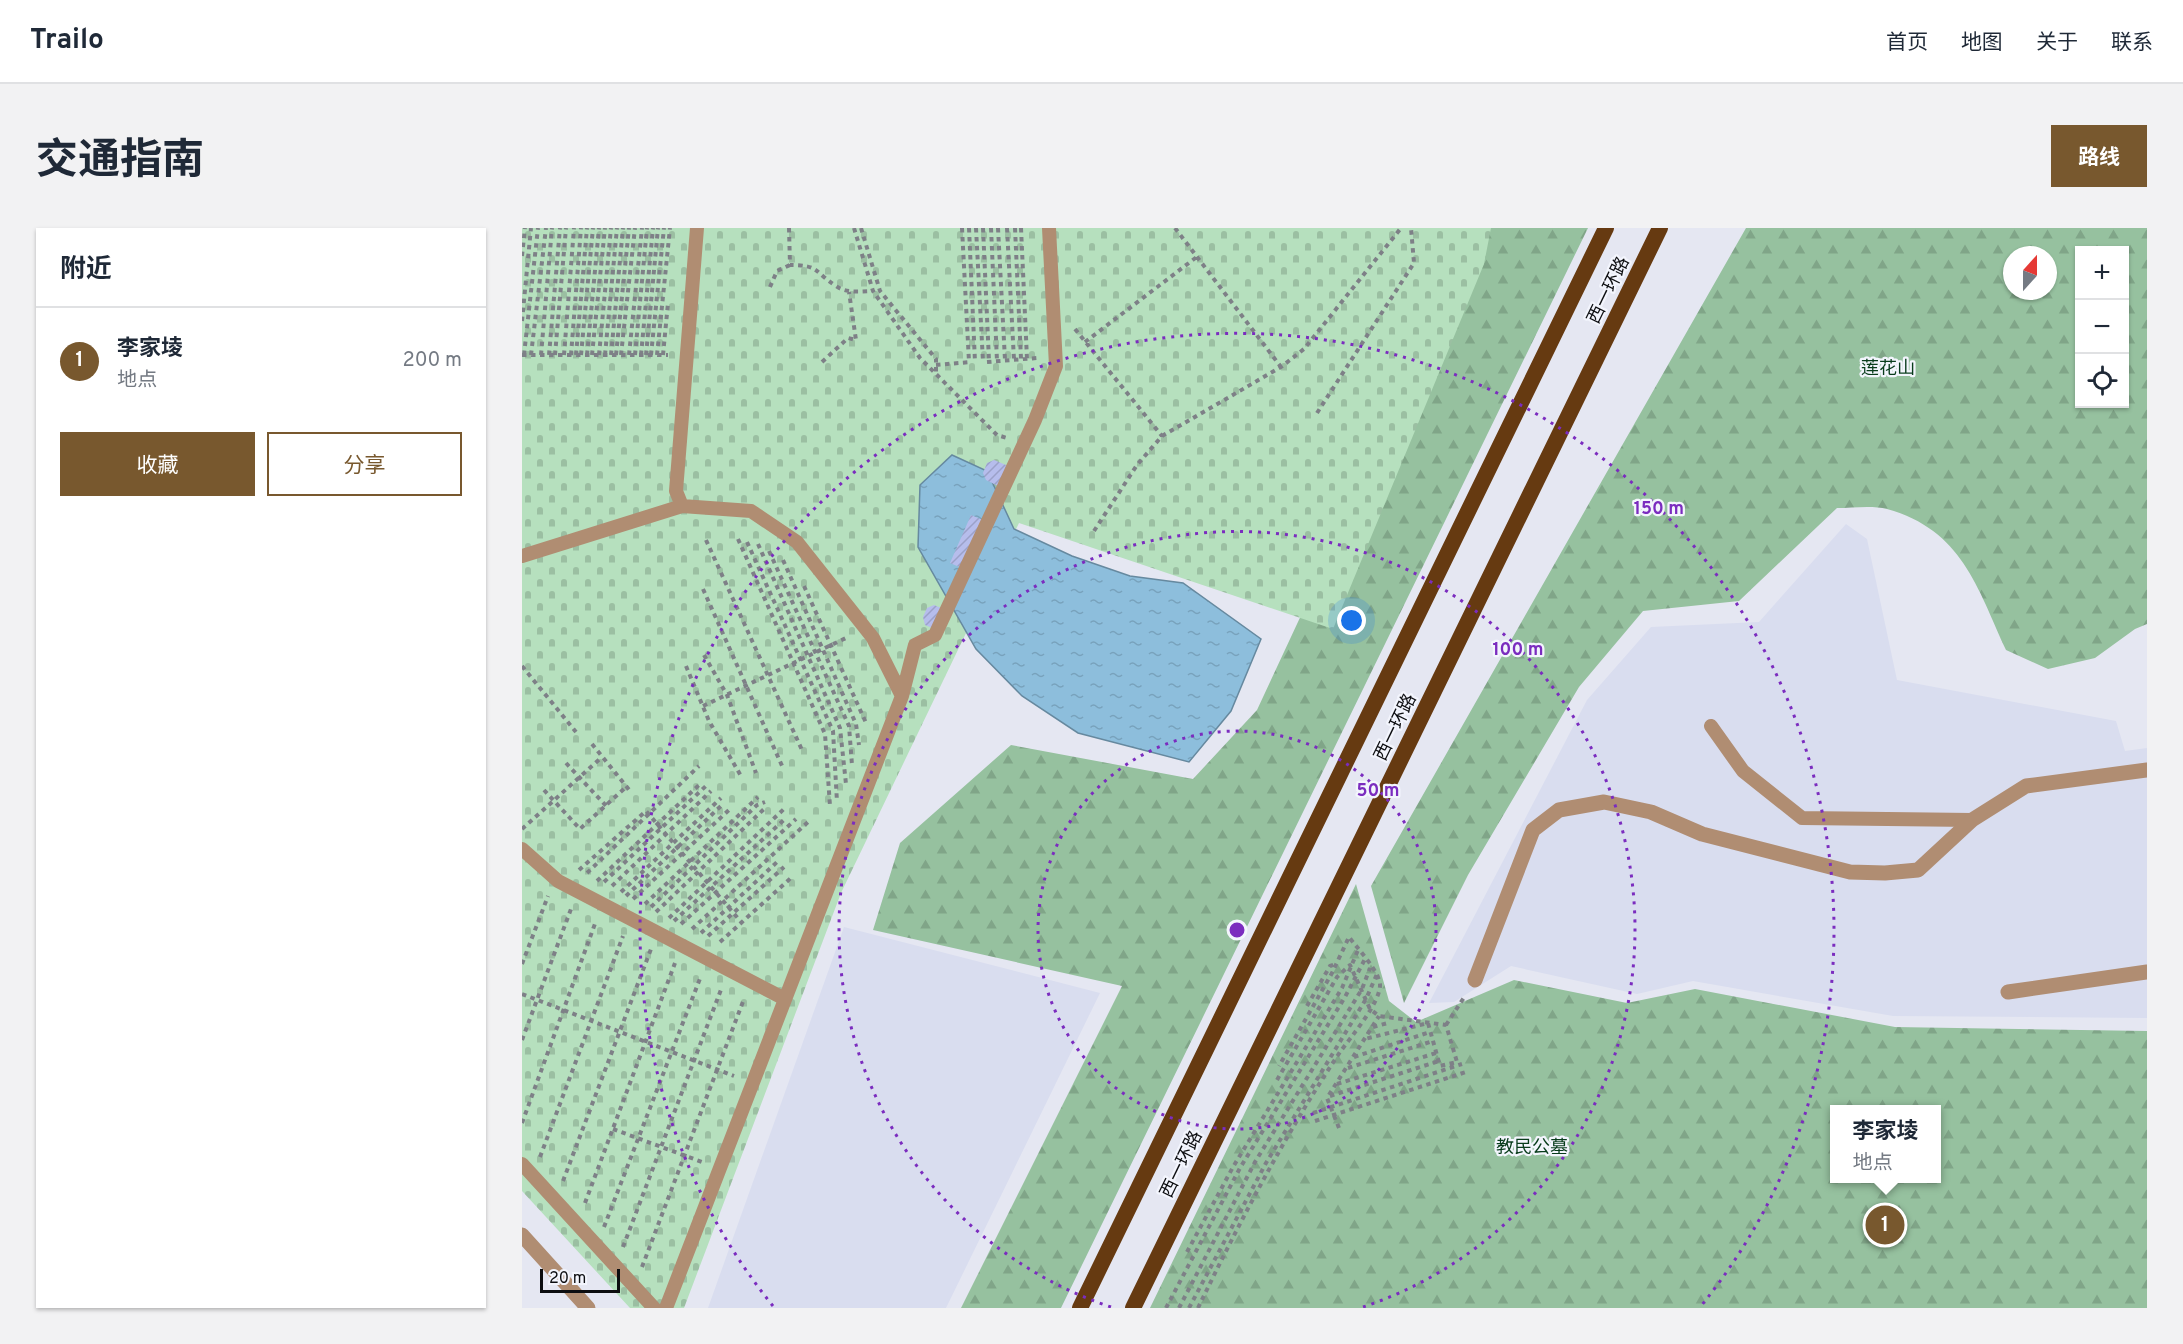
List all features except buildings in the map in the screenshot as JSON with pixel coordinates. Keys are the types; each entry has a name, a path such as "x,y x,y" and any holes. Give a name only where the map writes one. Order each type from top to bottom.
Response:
{"highway":[{"name":"西一环路","path":"1080,1308 1606,228"},
{"name":"西一环路","path":"1133,1308 1660,228"}],"street":[{"path":"1475,981 1533,830 1559,810 1604,802 1642,810 1702,834 1850,872 1918,870 1972,820 2026,786 2147,770"},
{"path":"2008,992 2147,972"},
{"path":"522,1235 588,1308"}],"lane":[{"path":"682,506 676,491 697,228"},
{"path":"666,1308 902,696 915,645 935,635 1018,458 1056,366 1049,228"},
{"path":"522,556 682,506 751,510 797,542 865,628 902,696"},
{"path":"1712,726 1743,771 1802,818 1972,820"},
{"path":"522,849 632,920 785,999"},
{"path":"522,1164 654,1308"}],"path":[{"path":"522,256 525,228"},
{"path":"522,321 531,228"},
{"path":"538,228 523,355 687,355"},
{"path":"531,355 546,228"},
{"path":"541,355 552,228"},
{"path":"549,355 560,228"},
{"path":"555,355 566,228"},
{"path":"564,355 574,228"},
{"path":"576,355 581,228"},
{"path":"576,355 586,228"},
{"path":"576,355 593,228"},
{"path":"590,355 599,228"},
{"path":"590,355 605,228"},
{"path":"602,355 611,228"},
{"path":"602,355 617,228"},
{"path":"611,355 623,228"},
{"path":"619,355 628,228"},
{"path":"619,355 635,228"},
{"path":"629,355 642,228"},
{"path":"635,355 647,228"},
{"path":"646,355 653,228"},
{"path":"646,355 658,228"},
{"path":"646,355 664,228"},
{"path":"657,355 670,228"},
{"path":"789,228 790,265"},
{"path":"854,228 873,291 920,358 997,435 1024,443"},
{"path":"861,228 880,291 936,359 936,374"},
{"path":"962,228 969,362"},
{"path":"969,228 975,362"},
{"path":"976,228 983,362"},
{"path":"983,228 989,362"},
{"path":"991,228 996,361"},
{"path":"998,228 1005,360"},
{"path":"1007,228 1014,360"},
{"path":"1015,228 1021,359"},
{"path":"1021,228 1027,359"},
{"path":"1176,228 1281,367"},
{"path":"1094,531 1137,465 1162,436 1281,367 1304,349 1401,228"},
{"path":"1317,413 1414,263 1412,228"},
{"path":"1085,342 1198,256"},
{"path":"770,287 777,271 790,265 809,265 836,286 849,292 873,291"},
{"path":"822,362 848,338 856,340 849,292"},
{"path":"1051,301 1162,436"},
{"path":"936,365 1042,358"},
{"path":"738,539 825,734 830,806"},
{"path":"706,540 802,750"},
{"path":"747,542 833,731 837,802"},
{"path":"758,544 840,728 846,787"},
{"path":"769,551 849,726 852,765"},
{"path":"780,554 856,724 859,745"},
{"path":"800,577 867,725"},
{"path":"703,589 748,685 783,768"},
{"path":"703,706 865,628"},
{"path":"704,655 727,695 756,773"},
{"path":"522,666 576,732"},
{"path":"687,666 703,706 741,776"},
{"path":"592,744 631,792"},
{"path":"522,829 602,757"},
{"path":"566,763 607,807"},
{"path":"577,1224 646,1041 632,920 649,815 699,766"},
{"path":"659,826 708,784"},
{"path":"597,1246 672,1052 632,920 659,826 699,785"},
{"path":"544,789 580,829 607,807 626,787"},
{"path":"532,1176 591,1020 666,835 711,791"},
{"path":"632,920 758,797"},
{"path":"632,920 675,845 721,798"},
{"path":"522,1040 538,1000 693,867 758,805 765,802"},
{"path":"675,845 722,805"},
{"path":"632,920 707,882 786,807"},
{"path":"632,920 698,872 764,809"},
{"path":"522,1123 564,1010 683,854 729,810"},
{"path":"555,1201 620,1031 646,811 742,923"},
{"path":"522,964 711,887 786,818"},
{"path":"632,920 715,892 796,819"},
{"path":"632,920 723,901 808,822"},
{"path":"632,920 728,907 777,862"},
{"path":"632,920 733,913 784,867"},
{"path":"632,920 742,923 793,876"},
{"path":"1198,1308 1238,1226 1320,1082 1370,1009 1380,986 1377,974 1370,968 1366,958 1348,937 1332,974 1279,1066"},
{"path":"1184,1258 1233,1167 1342,987 1358,950"},
{"path":"1166,1308 1240,1168 1366,958"},
{"path":"1350,965 1357,976 1370,1009 1388,1020 1393,1032"},
{"path":"1277,1080 1337,977 1350,965"},
{"path":"1179,1308 1255,1162 1362,989 1370,968"},
{"path":"616,1266 663,1148 729,970"},
{"path":"1189,1308 1266,1163 1366,999 1377,974"},
{"path":"1446,1025 1475,981"},
{"path":"634,1287 751,982"},
{"path":"522,994 753,1083"},
{"path":"1339,1128 1327,1098 1379,1016"},
{"path":"1372,1027 1388,1020 1402,1019 1446,1025"},
{"path":"1402,1019 1406,1029"},
{"path":"1412,1021 1414,1026"},
{"path":"1365,1039 1428,1023"},
{"path":"1428,1023 1440,1066 1459,1064"},
{"path":"1446,1025 1459,1064"},
{"path":"1354,1057 1430,1032"},
{"path":"1347,1068 1433,1041"},
{"path":"1337,1084 1436,1053"},
{"path":"1330,1096 1439,1061"},
{"path":"1313,1113 1459,1064"},
{"path":"1315,1121 1466,1072"},
{"path":"613,1129 720,1169"}],"shaded area":[{"path":"1846,524 1867,539 1897,680 2116,721 2125,751 2147,748 2147,1018 1893,1016 1693,981 1637,994 1511,966 1454,1002 1429,1003 1587,700 1651,627 1759,622"},
{"path":"844,927 1100,993 946,1308 708,1308"}],"green space":[{"path":"522,228 1491,228 1484,264 1333,629 1019,523 841,893 684,1308 630,1308 522,1191"},
{"path":"1477,228 1588,228 1061,1308 961,1308 1122,986 873,930 900,843 1011,745 1193,779 1257,710 1473,246"},
{"name":"莲花山","path":"1746,228 2147,228 2147,624 2135,629 2095,658 2048,669 2006,650 1986,604 1964,564 1950,546 1933,531 1887,509 1837,508 1739,601 1643,611 1579,687 1468,875 1404,1003 1371,886"},
{"name":"教民公墓","path":"1356,884 1389,1001 1416,1022 1514,980 1627,1003 1695,989 1895,1027 2147,1031 2147,1308 1150,1308"}],"water":[{"path":"952,455 987,471 1014,529 1072,556 1130,576 1183,583 1261,639 1231,711 1189,762 1078,733 1022,696 976,649 918,547 920,485"}],"place":[{"name":"李家堎","path":"1885,1225"}]}
